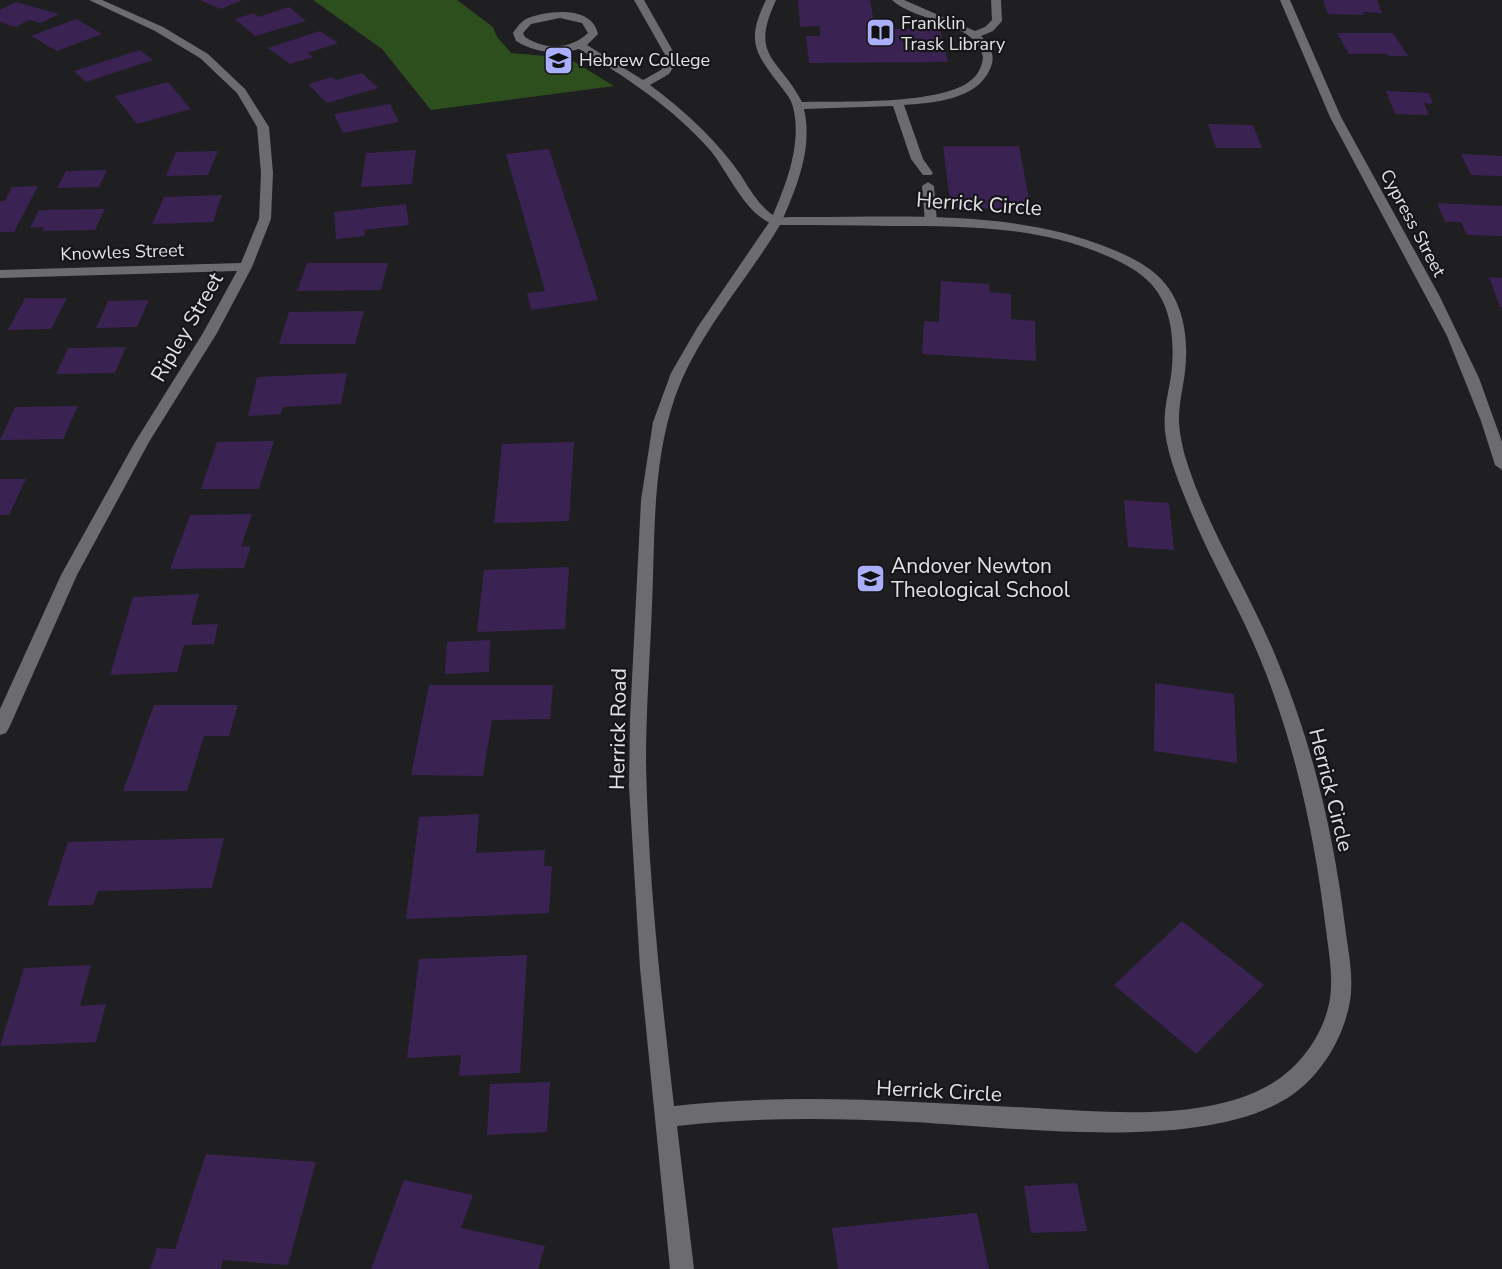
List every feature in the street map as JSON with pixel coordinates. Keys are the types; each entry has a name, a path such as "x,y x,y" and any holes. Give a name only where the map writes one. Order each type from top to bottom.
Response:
{"street":[{"name":"Ripley Street","path":"0,728 69,575 142,442 210,333 246,267 265,219 267,173 263,128 241,91 204,56 159,28 94,0"},
{"path":"639,0 673,60 666,73 644,84"},
{"path":"771,0 759,27 759,45 765,59 798,106 897,101 943,96 975,83 985,71 988,60 985,46 975,35 897,0"},
{"path":"975,35 989,29 997,21 996,0"},
{"name":"Cypress Street","path":"1285,0 1335,117 1465,360 1484,406 1502,465"},
{"path":"580,45 589,40 593,34 593,28 581,19 571,16 538,18 528,22 518,33 520,39 526,44 537,48 551,50 580,45 644,84 702,134 732,170 759,211 776,221"},
{"path":"897,101 917,159 927,179 931,222"},
{"name":"Herrick Road","path":"682,1269 648,941 638,787 640,690 651,466 661,419 678,373 714,312 767,238 791,185 800,135 798,106"},
{"name":"Herrick Circle","path":"665,1117 727,1110 803,1107 1114,1122 1222,1112 1275,1093 1297,1077 1314,1058 1335,1022 1340,1001 1341,979 1334,910 1320,829 1294,729 1274,674 1200,515 1176,450 1171,412 1179,360 1175,319 1168,296 1153,278 1112,254 1075,239 1014,225 776,221"},
{"name":"Knowles Street","path":"0,274 246,267"}],"green space":[{"path":"313,0 457,0 493,27 497,37 511,53 568,58 614,86 431,110 382,49"}],"building":[{"path":"200,0 242,0 221,9"},
{"name":"Franklin Trask Library","path":"798,0 870,0 875,29 940,29 948,62 809,63 806,36 820,36 820,26 800,27"},
{"path":"1323,0 1377,0 1382,13 1328,14"},
{"path":"16,2 59,14 41,23 29,20 16,27 0,22 0,10"},
{"path":"289,7 306,21 255,36 235,19 254,13 258,17"},
{"path":"76,19 102,34 57,51 31,36"},
{"path":"320,31 338,43 308,53 313,57 290,64 268,48"},
{"path":"1337,33 1393,33 1408,56 1349,54"},
{"path":"140,50 153,60 86,82 74,71"},
{"path":"362,73 378,88 327,103 308,84 332,77 336,80"},
{"path":"168,82 191,109 137,124 115,96"},
{"path":"1386,91 1429,93 1433,104 1424,103 1429,115 1395,114"},
{"path":"390,104 399,122 343,133 334,114"},
{"path":"1208,124 1253,125 1262,148 1216,148"},
{"path":"943,146 1019,146 1031,209 951,208"},
{"path":"549,149 598,300 531,310 527,293 545,291 506,154"},
{"path":"416,150 412,184 361,187 366,153"},
{"path":"218,151 208,175 166,176 176,152"},
{"path":"1461,154 1502,156 1502,176 1471,175"},
{"path":"107,170 99,187 57,188 66,171"},
{"path":"38,186 14,232 0,232 0,201 5,201 12,187"},
{"path":"222,195 213,222 152,224 164,197"},
{"path":"1437,203 1502,206 1502,236 1467,235 1461,222 1445,222"},
{"path":"406,204 409,225 364,230 365,236 336,239 334,212"},
{"path":"105,209 95,230 42,231 44,227 30,228 39,210"},
{"path":"307,263 388,263 381,290 297,291"},
{"path":"1489,277 1502,278 1502,307 1500,307"},
{"path":"941,281 989,284 990,292 1011,294 1011,319 1035,321 1036,361 922,354 924,321 939,322"},
{"path":"25,298 67,298 51,329 8,330"},
{"path":"149,300 137,327 96,328 108,301"},
{"path":"364,311 355,344 279,344 289,312"},
{"path":"126,347 115,373 56,374 68,348"},
{"path":"347,373 341,404 283,407 281,414 248,416 257,377"},
{"path":"78,406 63,439 0,440 15,407"},
{"path":"274,441 259,489 201,489 217,442"},
{"path":"574,442 569,521 494,523 502,444"},
{"path":"0,479 26,479 9,515 0,515"},
{"path":"1124,500 1169,503 1174,550 1128,547"},
{"path":"252,514 241,547 251,546 244,568 170,569 190,515"},
{"path":"569,567 565,629 477,632 484,570"},
{"path":"199,594 191,625 218,624 214,644 184,645 177,672 110,675 133,597"},
{"path":"490,640 489,672 445,674 447,642"},
{"path":"1155,683 1234,694 1237,763 1154,751"},
{"path":"429,685 553,685 550,719 492,720 483,776 411,775"},
{"path":"154,705 238,705 229,736 204,736 187,791 123,791"},
{"path":"479,814 476,853 545,850 544,866 552,866 549,913 406,919 419,817"},
{"path":"224,838 212,888 98,891 93,905 47,906 68,842"},
{"path":"1182,921 1264,985 1196,1054 1114,985"},
{"path":"527,955 520,1073 459,1076 461,1055 407,1058 419,959"},
{"path":"91,965 80,1006 106,1004 96,1042 0,1046 24,968"},
{"path":"550,1082 547,1132 487,1135 490,1084"},
{"path":"206,1154 316,1162 288,1265 223,1260 221,1269 150,1269 157,1248 175,1249"},
{"path":"404,1180 473,1195 461,1228 545,1246 538,1269 371,1269"},
{"path":"1077,1183 1087,1231 1031,1233 1024,1186"},
{"path":"977,1213 989,1269 838,1269 832,1228"}],"place":[{"name":"Franklin Trask Library","path":"880,33"},
{"name":"Hebrew College","path":"558,60"},
{"name":"Andover Newton Theological School","path":"870,578"}]}
